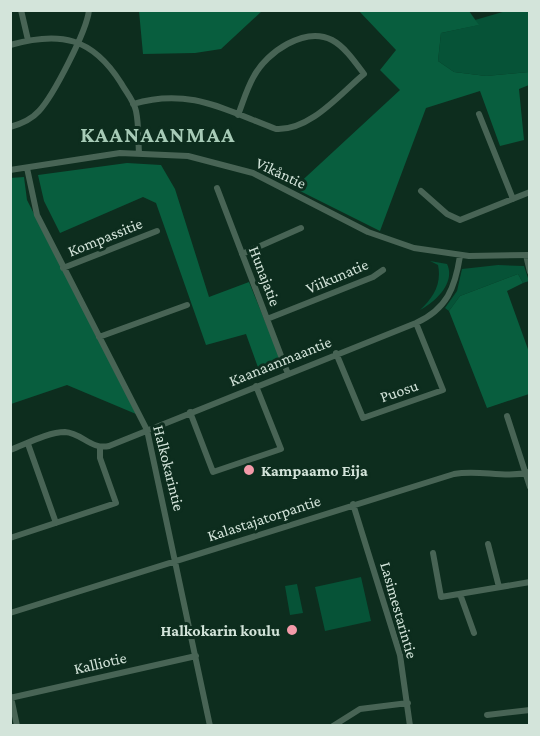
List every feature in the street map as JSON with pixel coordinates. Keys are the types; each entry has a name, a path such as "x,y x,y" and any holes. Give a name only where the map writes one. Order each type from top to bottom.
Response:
{"street":[{"path":"21,10 28,40"},
{"path":"10,127 26,121 39,112 77,43 89,10"},
{"path":"133,104 157,97 180,96 276,129 298,127 364,74 344,50 332,40 317,35 301,37 289,43 257,71 238,115"},
{"path":"10,45 50,36 77,43 106,62 133,104 137,115 139,153"},
{"path":"480,114 513,199"},
{"name":"Vikåntie","path":"10,170 102,155 139,153 188,156 234,167 267,179 382,238 430,252 460,256"},
{"name":"Halkokarintie","path":"27,168 34,206 63,268 147,430 210,726"},
{"name":"Hunajatie","path":"217,188 288,374"},
{"path":"421,191 447,214 460,220 530,192"},
{"path":"242,254 301,228"},
{"name":"Kompassitie","path":"63,268 157,231"},
{"path":"460,256 528,255 530,272"},
{"name":"Kaanaanmaantie","path":"100,448 416,323 437,312 450,296 455,284 460,256"},
{"name":"Viikunatie","path":"267,319 372,278 383,270"},
{"path":"99,337 187,305"},
{"name":"Puosu","path":"336,353 363,418 443,390 416,323"},
{"path":"190,412 213,472 281,449 256,386"},
{"path":"507,416 530,487"},
{"path":"10,450 66,432 100,448 100,458 116,503 10,538"},
{"path":"28,444 56,523"},
{"name":"Kalastajatorpantie","path":"10,613 454,474 527,473"},
{"name":"Lasimestarintie","path":"353,504 400,655 410,726"},
{"path":"488,544 499,587"},
{"path":"433,553 441,597 530,582"},
{"path":"460,594 474,633"},
{"name":"Kalliotie","path":"11,697 196,656"},
{"path":"11,697 17,726"},
{"path":"333,726 360,709 408,703"},
{"path":"487,715 530,710"}],"green space":[{"path":"139,10 262,11 221,49 195,53 143,54"},
{"path":"359,11 469,11 479,25 441,33 438,61 454,72 486,76 529,72 529,85 519,89 524,140 500,146 480,91 426,108 380,231 294,188 400,90 380,70 396,50"},
{"path":"506,11 529,11 529,72 486,76 454,72 438,61 441,33 478,25 475,20"},
{"path":"127,163 161,165 175,189 209,297 249,282 282,363 260,373 246,334 206,345 156,203 143,197 60,233 44,201 38,175"},
{"path":"24,177 27,200 136,414 67,385 11,404 10,178"},
{"path":"430,261 447,264 449,278 438,297 420,310 429,301 439,278 438,265"},
{"path":"498,265 524,266 529,281 523,283 518,274 460,296 449,311 445,308 457,291 462,269"},
{"path":"518,274 523,283 507,291 529,352 529,394 487,408 449,311 460,296"},
{"path":"361,577 371,621 325,631 315,587"},
{"path":"297,584 303,613 290,615 285,586"}],"place":[{"name":"Kampaamo Eija","path":"249,470"},
{"name":"Halkokarin koulu","path":"292,630"}],"district":[{"name":"KAANAANMAA","path":"158,134"}]}
